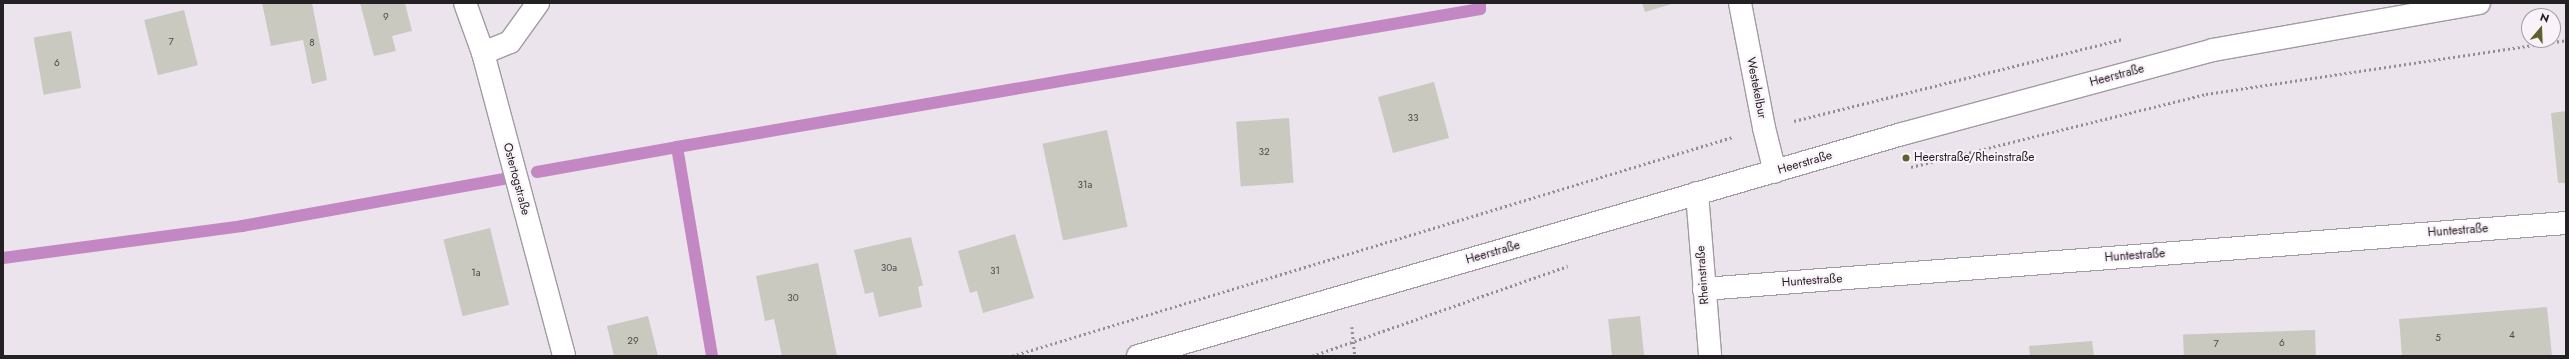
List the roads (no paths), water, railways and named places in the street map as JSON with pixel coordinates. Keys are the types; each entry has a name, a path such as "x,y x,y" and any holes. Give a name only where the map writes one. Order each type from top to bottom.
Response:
{"street":[{"name":"Ostertogstraße","path":"465,3 483,53 564,356"},
{"path":"483,53 510,42 538,3"},
{"name":"Westekelbur","path":"1740,3 1764,128 1775,172"},
{"name":"Heerstraße","path":"1138,356 1902,134 2213,50 2480,3"},
{"name":"Rheinstraße","path":"1697,193 1710,356"},
{"name":"Huntestraße","path":"1704,289 2566,223"}],"waterway":[{"path":"712,356 677,147 1480,9 1480,3"},
{"path":"537,172 677,147"},
{"path":"3,258 242,226 503,179"}],"place":[{"name":"Heerstraße/Rheinstraße","path":"1906,158"}]}
